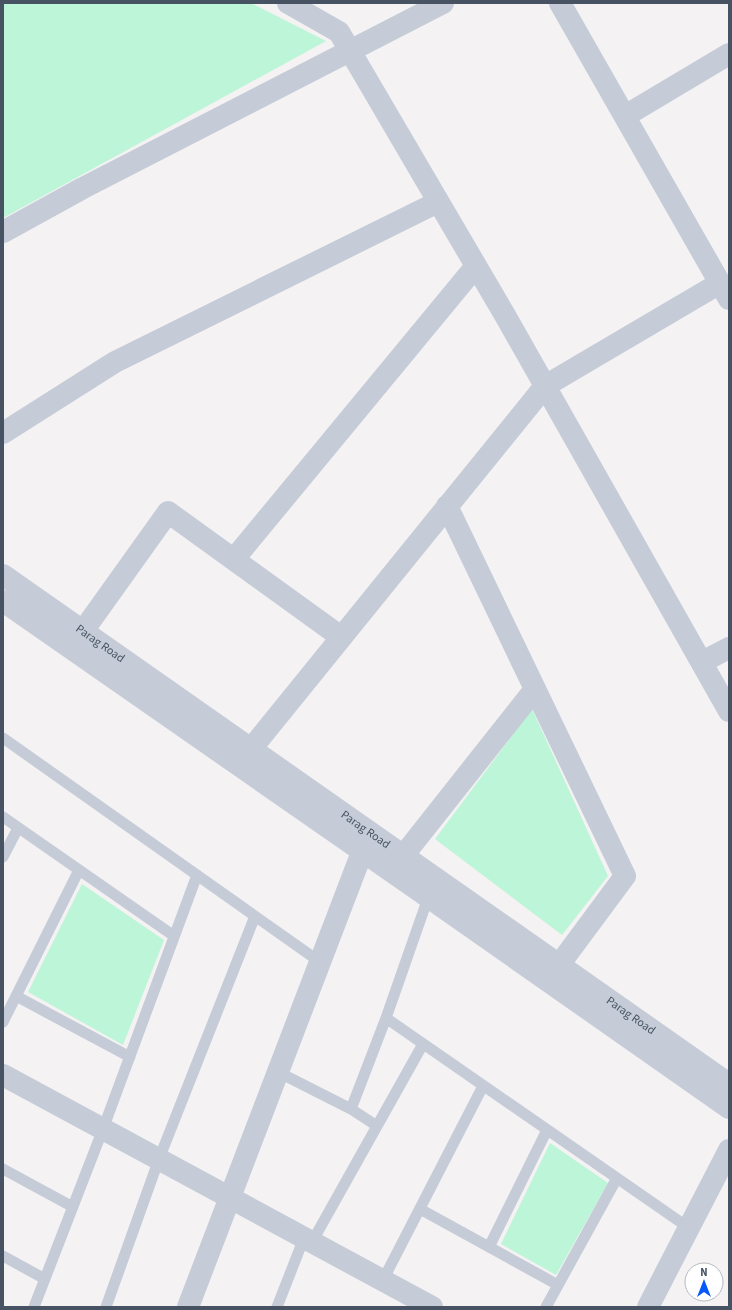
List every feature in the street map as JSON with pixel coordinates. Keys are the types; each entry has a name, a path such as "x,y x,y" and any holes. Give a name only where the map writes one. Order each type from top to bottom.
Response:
{"street":[{"path":"288,3 339,32 351,51 545,386 729,710"},
{"path":"3,232 83,188 443,3"},
{"path":"251,749 545,386 724,291 560,3"},
{"path":"624,116 729,54"},
{"path":"3,433 115,362 438,202"},
{"path":"234,559 476,266"},
{"path":"447,506 624,876 559,965"},
{"path":"83,631 168,512 341,638"},
{"path":"4,606 10,579"},
{"name":"Parag Road","path":"10,579 251,749 366,842 428,898 729,1108"},
{"name":"Parag Road","path":"4,606 366,842 403,856 729,1084"},
{"path":"702,662 729,648"},
{"path":"403,856 535,689"},
{"path":"188,1307 366,842"},
{"path":"3,1076 432,1307"},
{"path":"648,1307 729,1150"}],"lane":[{"path":"3,738 320,962"},
{"path":"3,818 174,936"},
{"path":"3,857 18,828"},
{"path":"3,1022 79,870"},
{"path":"34,1307 130,1058 197,875"},
{"path":"351,1109 386,1018 428,898"},
{"path":"106,1307 159,1159 255,916"},
{"path":"16,996 130,1058"},
{"path":"386,1018 689,1228"},
{"path":"277,1307 308,1240 377,1126 423,1044"},
{"path":"278,1072 351,1109 377,1126"},
{"path":"383,1280 483,1086"},
{"path":"489,1247 547,1130"},
{"path":"3,1169 73,1207"},
{"path":"546,1307 617,1178"},
{"path":"420,1209 558,1285"},
{"path":"3,1256 45,1279"}],"green space":[{"path":"3,3 251,3 326,41 3,218"},
{"path":"532,709 608,876 562,935 435,839"},
{"path":"82,884 164,940 123,1045 28,992"},
{"path":"550,1143 608,1183 556,1275 501,1244"}]}
